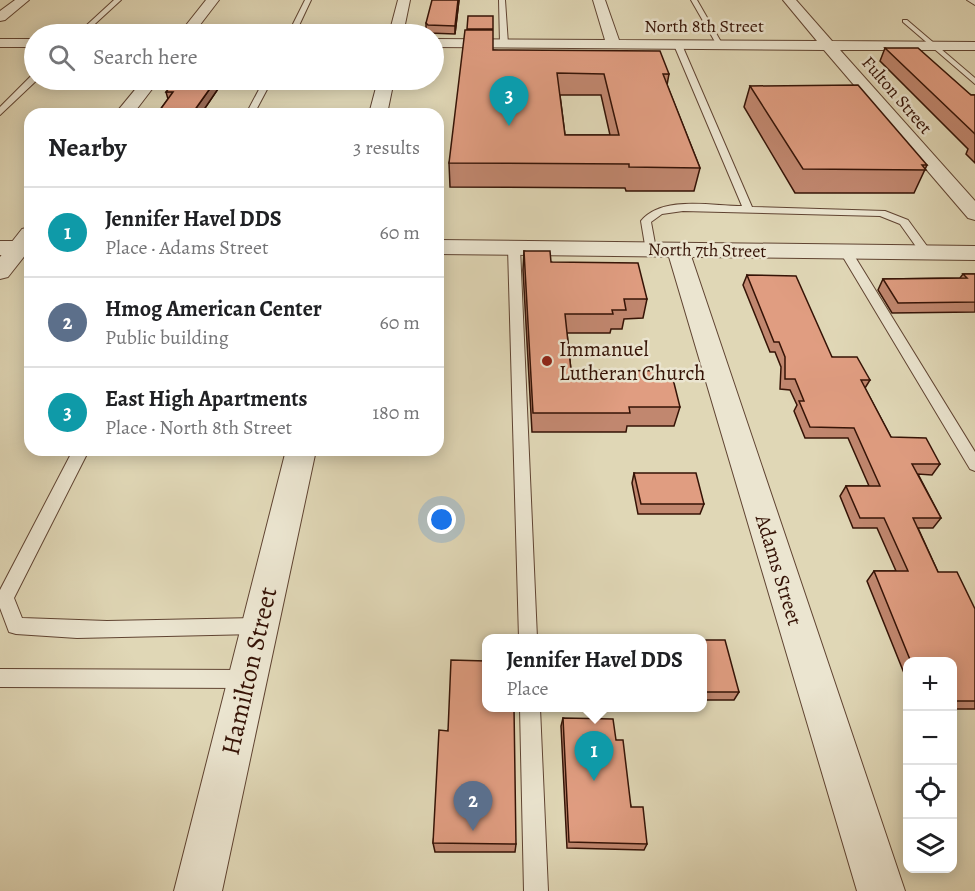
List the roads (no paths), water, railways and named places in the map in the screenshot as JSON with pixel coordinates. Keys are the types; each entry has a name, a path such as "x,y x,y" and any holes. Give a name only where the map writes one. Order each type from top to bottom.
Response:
{"street":[{"path":"0,17 22,0"},
{"path":"194,24 213,0"},
{"path":"398,24 404,0"},
{"path":"599,0 614,45"},
{"name":"Fulton Street","path":"789,0 975,214"},
{"path":"0,44 24,43"},
{"name":"North 8th Street","path":"444,43 975,46"},
{"path":"129,108 143,90"},
{"path":"379,108 384,90"},
{"path":"0,272 20,244"},
{"name":"North 7th Street","path":"444,247 975,254"},
{"name":"Adams Street","path":"664,250 881,891"},
{"name":"Hamilton Street","path":"198,891 300,456"}],"lane":[{"path":"92,24 118,0"},
{"path":"296,24 308,0"},
{"path":"502,0 504,44"},
{"path":"694,0 721,45"},
{"path":"905,21 975,82"},
{"path":"678,45 748,209"},
{"path":"0,112 24,88"},
{"path":"253,108 263,90"},
{"path":"664,250 645,225 646,221 654,213 683,208 881,213 904,222 926,253"},
{"path":"513,248 528,634"},
{"path":"846,252 975,465"},
{"path":"78,456 5,598 16,626 74,631 260,626"},
{"path":"0,678 247,679"},
{"path":"530,712 537,891"}],"place":[{"name":"East High Apartments","path":"509,126"},
{"name":"Immanuel Lutheran Church","path":"547,361"},
{"name":"Jennifer Havel DDS","path":"594,781"},
{"name":"Hmog American Center","path":"473,831"}]}
